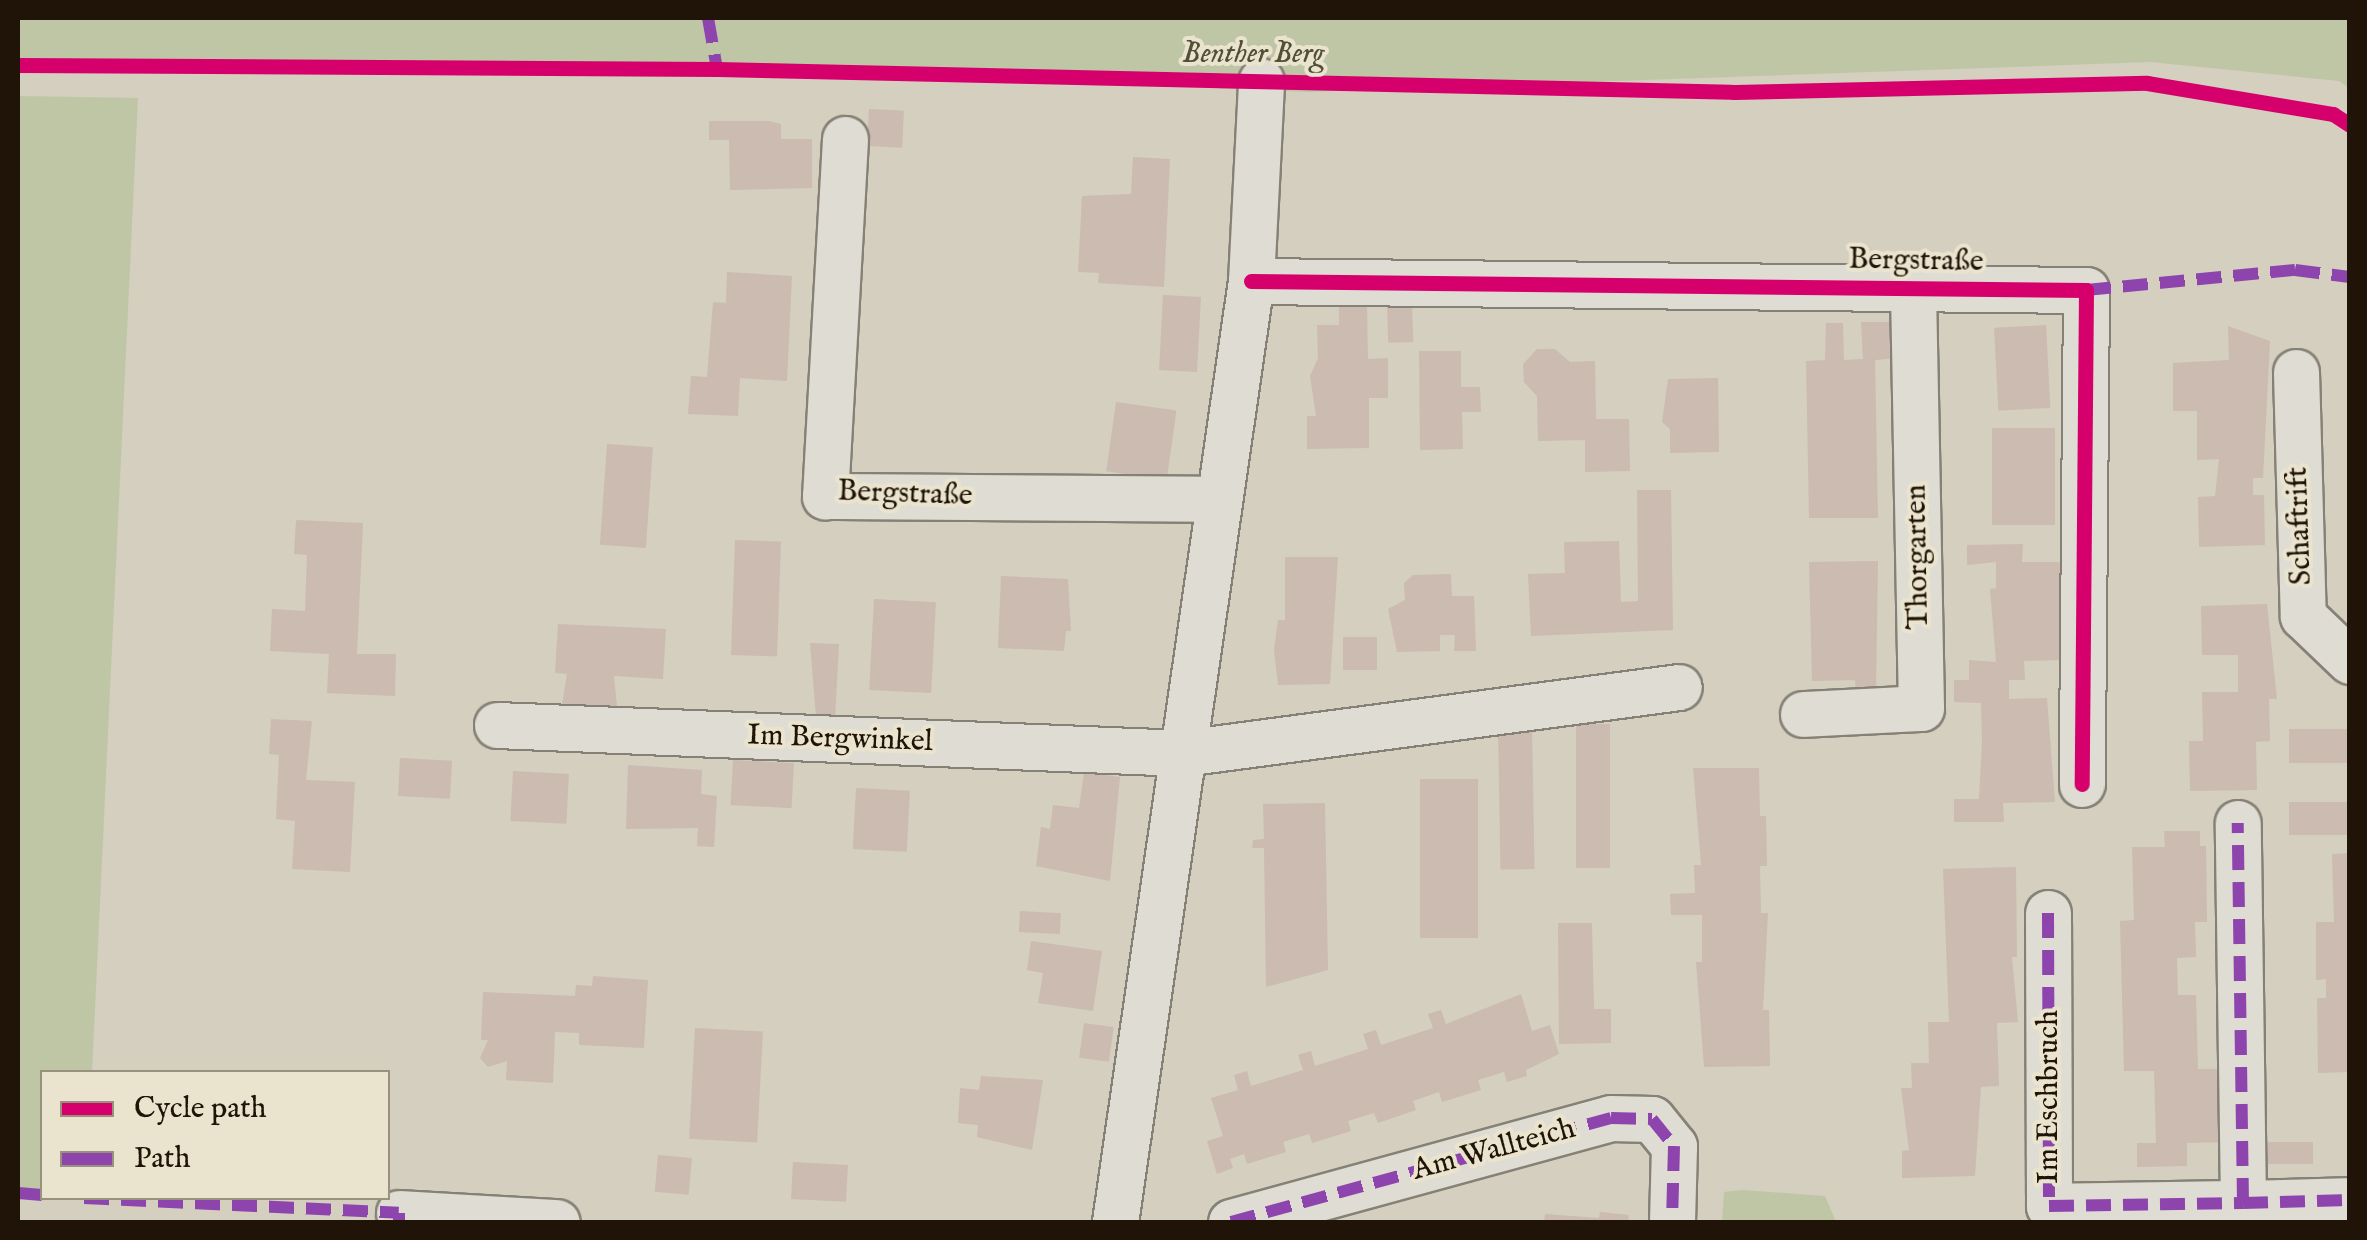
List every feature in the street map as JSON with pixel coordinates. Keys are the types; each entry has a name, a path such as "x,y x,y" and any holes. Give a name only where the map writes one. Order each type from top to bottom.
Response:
{"street":[{"path":"1114,1222 1251,281 1261,81"},
{"name":"Bergstraße","path":"844,139 825,496 1218,498"},
{"name":"Bergstraße","path":"1251,281 2086,290 2082,784"},
{"name":"Thorgarten","path":"1804,714 1921,708 1913,288"},
{"name":"Schaftrift","path":"2296,372 2303,616 2350,661"},
{"path":"1184,752 1679,688"},
{"name":"Im Bergwinkel","path":"497,725 1184,752"},
{"path":"2238,824 2244,1202"},
{"name":"Im Eschbruch","path":"2048,913 2044,1214 2350,1200"},
{"name":"Am Wallteich","path":"1231,1222 1611,1118 1652,1119 1674,1146 1672,1222"},
{"path":"399,1213 557,1222"}],"green space":[{"name":"Benther Berg","path":"18,18 2350,18 2349,88 2339,81 2150,62 1309,92 717,69 18,61"},
{"path":"18,96 138,98 92,1070 40,1070 40,1195 18,1193"},
{"path":"1724,1192 1825,1196 1836,1222 1722,1222"}],"building":[{"path":"869,109 904,111 902,148 867,146"},
{"path":"709,121 769,121 781,124 781,139 812,139 812,188 730,190 729,140 709,140"},
{"path":"1133,157 1170,159 1164,287 1098,283 1099,273 1078,272 1082,196 1131,194"},
{"path":"727,272 792,276 787,381 740,378 738,416 688,414 691,376 707,377 713,302 726,303"},
{"path":"1163,295 1201,297 1197,372 1159,370"},
{"path":"1412,305 1413,342 1388,343 1387,306"},
{"path":"1339,306 1367,306 1368,359 1388,358 1388,398 1369,398 1369,448 1307,449 1307,416 1316,416 1310,376 1318,358 1317,325 1339,325"},
{"path":"1861,322 1899,322 1899,358 1875,360 1878,518 1809,518 1806,361 1825,360 1826,323 1843,323 1844,360 1863,359"},
{"path":"2046,325 2050,408 1998,411 1994,328"},
{"path":"2228,326 2270,341 2263,478 2253,478 2253,495 2264,495 2265,545 2199,547 2198,497 2215,496 2219,459 2197,460 2197,411 2173,411 2173,363 2229,360"},
{"path":"1537,349 1555,349 1570,362 1595,361 1596,419 1629,419 1630,471 1585,472 1585,440 1538,441 1537,396 1524,382 1523,364"},
{"path":"1419,351 1461,351 1461,387 1480,387 1481,412 1462,412 1463,449 1420,450"},
{"path":"1718,378 1719,452 1670,453 1670,429 1662,422 1668,379"},
{"path":"1116,402 1176,410 1167,480 1106,471"},
{"path":"1992,428 2055,428 2055,525 1992,525"},
{"path":"607,444 653,447 646,548 600,545"},
{"path":"1637,490 1671,490 1673,630 1531,636 1528,574 1565,573 1564,542 1619,541 1621,602 1638,601"},
{"path":"296,520 363,523 357,654 396,654 395,696 327,693 329,654 270,651 272,609 305,611 307,555 294,554"},
{"path":"735,540 781,542 777,657 731,655"},
{"path":"2023,544 2022,562 2060,562 2063,572 2062,660 2024,661 2025,680 2009,680 2009,699 2047,698 2055,802 2003,803 2004,822 1954,822 1954,799 1979,799 1982,742 1981,703 1954,702 1954,680 1969,680 1969,660 1996,662 1990,589 1996,588 1996,562 1967,565 1967,545"},
{"path":"1285,557 1338,557 1330,684 1278,685 1274,650 1278,620 1285,620"},
{"path":"1878,561 1876,692 1856,693 1855,680 1812,681 1809,562"},
{"path":"1451,574 1452,596 1474,596 1476,651 1454,651 1455,635 1440,635 1440,651 1397,652 1388,609 1405,600 1404,583 1413,575"},
{"path":"1001,576 1068,579 1071,631 1066,631 1064,651 998,648"},
{"path":"874,599 936,602 931,693 869,690"},
{"path":"2267,604 2277,699 2269,699 2270,741 2256,742 2257,790 2190,791 2189,741 2203,741 2202,692 2238,692 2238,655 2202,655 2201,606"},
{"path":"558,624 666,629 663,679 614,676 617,707 562,705 567,674 555,673"},
{"path":"1343,637 1377,637 1377,670 1343,670"},
{"path":"810,643 839,644 835,718 816,717"},
{"path":"271,719 312,721 306,780 355,782 350,872 292,869 295,821 276,819 279,755 269,754"},
{"path":"1576,724 1610,724 1610,868 1576,868"},
{"path":"1532,726 1534,869 1501,870 1498,727"},
{"path":"2289,729 2350,729 2350,763 2289,763"},
{"path":"400,758 452,761 450,799 398,796"},
{"path":"733,760 794,763 792,808 731,805"},
{"path":"628,765 702,770 701,794 717,796 714,847 697,846 698,828 626,829"},
{"path":"1693,768 1759,768 1760,816 1766,816 1767,866 1760,866 1761,913 1768,913 1763,1010 1769,1010 1770,1066 1704,1067 1696,962 1702,962 1702,915 1671,915 1670,894 1695,893 1694,865 1701,865"},
{"path":"513,771 569,774 566,824 510,821"},
{"path":"1084,772 1120,777 1110,881 1036,866 1041,827 1050,829 1053,805 1079,808"},
{"path":"1420,779 1478,779 1478,938 1420,938"},
{"path":"856,788 910,791 907,852 853,849"},
{"path":"2289,802 2350,802 2350,835 2289,835"},
{"path":"1325,803 1328,970 1266,987 1264,848 1252,848 1253,840 1264,839 1263,804"},
{"path":"2164,831 2200,831 2200,846 2206,846 2207,922 2195,922 2196,957 2177,958 2178,995 2196,995 2198,1069 2229,1069 2230,1142 2187,1143 2187,1166 2137,1167 2137,1143 2156,1143 2154,1071 2124,1071 2120,921 2134,920 2132,847 2165,847"},
{"path":"2350,853 2350,1072 2318,1073 2317,998 2326,998 2326,979 2316,980 2316,922 2334,922 2332,854"},
{"path":"2016,867 2017,957 2012,957 2018,1022 1997,1023 1999,1086 1981,1087 1975,1176 1902,1178 1902,1151 1909,1150 1901,1088 1912,1088 1911,1063 1929,1063 1928,1022 1949,1022 1943,869"},
{"path":"1020,911 1061,913 1060,934 1019,932"},
{"path":"1558,923 1592,923 1594,1009 1611,1009 1611,1043 1559,1044"},
{"path":"1031,941 1102,951 1093,1011 1038,1003 1043,973 1027,970"},
{"path":"593,976 648,980 644,1048 579,1045 579,1033 555,1032 553,1083 506,1080 507,1061 488,1067 480,1058 488,1040 481,1040 483,992 575,996 576,985 592,986"},
{"path":"1521,994 1532,1031 1550,1025 1559,1054 1526,1070 1527,1076 1507,1082 1504,1072 1478,1080 1481,1090 1442,1102 1439,1092 1413,1101 1416,1110 1378,1123 1374,1113 1348,1121 1351,1131 1312,1143 1309,1134 1283,1142 1286,1152 1247,1164 1244,1154 1230,1159 1233,1168 1217,1174 1207,1141 1223,1136 1211,1098 1238,1090 1234,1075 1247,1071 1251,1086 1303,1070 1298,1055 1311,1051 1315,1066 1368,1049 1363,1034 1376,1030 1381,1045 1433,1028 1428,1014 1441,1010 1446,1024"},
{"path":"1084,1023 1114,1027 1109,1062 1079,1058"},
{"path":"695,1028 763,1032 757,1142 689,1139"},
{"path":"981,1076 1043,1080 1032,1150 977,1137 978,1125 958,1123 960,1088 979,1090"},
{"path":"2268,1142 2313,1142 2313,1164 2268,1164"},
{"path":"658,1155 692,1158 689,1195 655,1192"},
{"path":"793,1162 848,1165 846,1202 791,1199"},
{"path":"1600,1212 1629,1215 1628,1222 1544,1222 1545,1214 1599,1218"}],"marked path":[{"path":"708,18 717,69"},
{"path":"2086,290 2295,270 2350,277"},
{"path":"2048,913 2049,1206 2243,1203 2238,823"},
{"path":"1231,1222 1611,1118 1652,1119 1674,1146 1672,1222"},
{"path":"18,1193 40,1195"},
{"path":"126,1200 399,1213 399,1222"},
{"path":"2243,1203 2350,1200"}],"cycle path":[{"path":"18,65 717,69 1735,92 2147,83 2333,114 2350,125"},
{"path":"1251,281 2086,290 2082,784"}]}
